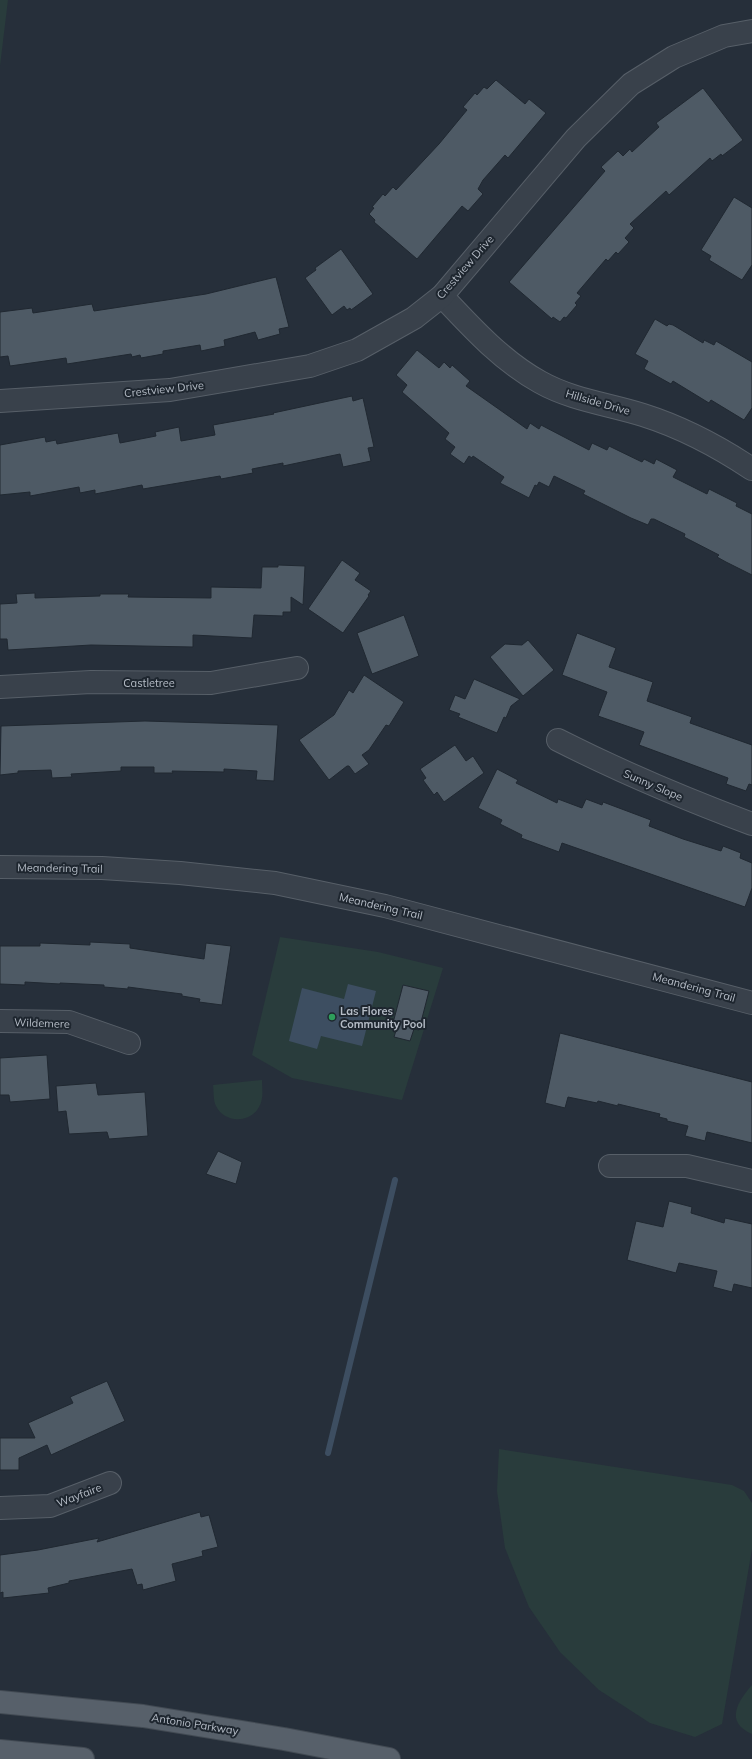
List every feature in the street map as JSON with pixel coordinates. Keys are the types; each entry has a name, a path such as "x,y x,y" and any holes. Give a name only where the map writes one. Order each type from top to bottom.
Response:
{"main road":[{"name":"Antonio Parkway","path":"0,1702 143,1716 284,1739 389,1759"},
{"path":"0,1751 83,1759"}],"street":[{"name":"Crestview Drive","path":"0,401 170,390 310,366 357,350 414,318 442,296 576,138 631,84 674,57 724,36 752,31"},
{"name":"Hillside Drive","path":"442,296 478,333 516,366 540,382 576,398 644,415 677,428 728,454 752,469"},
{"name":"Castletree","path":"0,687 92,682 211,683 297,668"},
{"name":"Sunny Slope","path":"558,740 621,771 681,797 752,824"},
{"name":"Meandering Trail","path":"0,867 102,868 180,873 275,883 385,906 752,1002"},
{"name":"Wildemere","path":"0,1021 69,1022 129,1043"},
{"path":"610,1166 687,1166 752,1181"},
{"name":"Wayfaire","path":"0,1508 50,1506 110,1483"}],"shaded area":[{"path":"0,0 8,0 0,66"},
{"path":"280,937 378,952 443,968 402,1100 292,1078 252,1055"},
{"path":"262,1080 261,1104 255,1113 250,1116 244,1119 231,1118 220,1112 216,1106 213,1085"},
{"path":"499,1449 732,1485 744,1491 752,1503 752,1549 722,1724 695,1737 650,1723 599,1690 560,1652 529,1607 505,1548 497,1491"},
{"path":"752,1685 752,1734 738,1724 736,1711 738,1704"}],"water":[{"name":"Las Flores Community Pool","path":"348,984 376,991 362,1046 321,1036 317,1049 289,1041 302,988 344,999"}],"building":[{"path":"496,80 525,104 529,99 546,113 508,158 505,155 483,180 478,189 483,194 468,211 462,206 417,259 374,222 375,220 369,214 374,208 372,207 383,194 385,196 393,187 396,190 439,144 467,110 463,107 475,93 477,95 484,87 487,89"},
{"path":"703,88 743,140 722,156 721,154 712,161 710,158 669,195 666,191 630,224 634,228 625,238 629,242 618,254 616,252 608,261 606,259 577,293 581,296 575,303 577,305 566,318 564,317 560,322 553,317 552,319 509,282 605,171 601,167 618,151 623,156 630,149 632,152 659,127 656,123"},
{"path":"734,197 752,208 752,265 742,280 709,260 711,256 701,250"},
{"path":"341,249 373,294 351,310 350,308 347,310 344,306 332,315 305,278 316,270 315,268"},
{"path":"276,277 289,327 279,329 280,334 258,340 255,332 224,340 225,346 201,351 200,345 163,351 163,354 141,358 140,355 132,357 131,354 67,364 66,358 10,366 8,356 0,357 0,312 32,308 33,313 92,304 94,311 206,294"},
{"path":"655,319 667,326 669,324 673,325 703,343 704,340 714,345 716,341 752,362 752,408 744,420 711,400 709,403 673,381 671,384 644,369 648,361 635,354"},
{"path":"417,350 439,368 444,362 450,368 452,365 470,381 466,386 527,429 530,423 539,429 541,425 589,450 592,443 607,450 609,446 642,462 644,459 654,464 656,459 677,470 673,477 707,494 709,489 737,503 736,506 752,514 752,575 717,557 719,555 684,537 685,534 654,519 651,519 648,525 631,518 583,494 585,491 554,476 549,487 539,482 537,486 535,485 529,498 500,483 504,477 473,456 472,458 469,456 464,464 450,454 455,447 445,439 449,433 402,392 407,385 396,375"},
{"path":"352,396 353,401 363,398 374,447 368,448 371,461 343,467 340,454 283,466 283,463 252,469 253,473 221,479 220,476 143,489 142,485 95,494 95,490 80,493 79,487 30,496 30,492 0,495 0,445 45,437 46,442 56,440 57,444 118,433 120,443 156,436 155,432 179,427 181,441 215,435 213,425 274,414 273,413"},
{"path":"342,560 360,573 355,580 371,591 343,633 308,609"},
{"path":"278,565 305,566 303,605 291,597 291,612 283,612 283,616 254,615 252,638 193,635 193,647 91,645 8,650 7,639 0,639 0,604 17,603 16,594 35,593 35,598 100,596 100,594 129,594 128,597 211,598 211,587 261,588 262,567 278,567"},
{"path":"404,615 419,656 372,674 357,633"},
{"path":"577,633 616,648 609,667 653,682 647,701 692,717 690,723 752,745 752,785 749,784 746,791 726,784 728,778 639,745 644,732 598,716 607,692 562,675"},
{"path":"528,640 554,670 523,696 490,657 505,644 522,645"},
{"path":"364,675 404,702 389,726 386,725 369,750 362,755 369,764 355,774 349,766 347,766 329,780 299,740 334,715 349,690 353,693"},
{"path":"474,679 520,699 511,706 497,733 458,717 460,714 449,710 455,695 465,699"},
{"path":"145,721 278,725 274,781 256,780 257,771 224,769 224,772 172,771 173,773 154,773 154,767 121,767 121,771 71,774 72,777 52,778 51,770 18,771 18,773 0,775 1,726"},
{"path":"455,745 466,761 473,756 484,773 444,802 437,792 434,795 423,780 426,778 420,769"},
{"path":"497,769 518,780 516,783 557,803 558,799 582,808 586,799 602,805 603,802 651,820 649,826 683,839 721,851 723,846 741,853 740,858 752,863 752,888 745,907 562,843 559,852 521,838 522,835 500,824 502,820 478,808"},
{"path":"90,942 130,944 130,948 204,959 206,943 231,946 222,1005 199,1002 200,999 182,996 182,994 128,987 128,989 104,987 104,985 25,982 25,985 0,984 0,946 40,946 40,943 90,945"},
{"path":"403,985 429,991 419,1030 414,1029 410,1041 394,1037 398,1024 393,1023"},
{"path":"560,1033 752,1082 752,1143 707,1132 705,1141 685,1136 688,1126 667,1121 667,1119 659,1117 660,1114 618,1104 618,1106 598,1101 597,1103 568,1097 565,1108 545,1103"},
{"path":"47,1055 50,1099 10,1102 9,1095 0,1095 0,1058"},
{"path":"96,1083 98,1095 145,1092 148,1136 109,1139 107,1132 69,1134 66,1111 58,1112 56,1086"},
{"path":"218,1151 242,1162 236,1184 206,1174"},
{"path":"669,1201 692,1207 691,1213 724,1223 725,1218 752,1224 752,1288 734,1284 732,1292 713,1287 717,1271 679,1263 676,1273 627,1260 636,1221 663,1227"},
{"path":"107,1381 125,1421 51,1455 47,1445 19,1458 19,1470 0,1470 0,1438 35,1438 28,1423 73,1403 70,1397"},
{"path":"200,1512 201,1517 209,1515 218,1547 202,1551 203,1556 172,1564 176,1581 143,1590 142,1584 137,1585 132,1569 69,1581 69,1583 48,1588 49,1593 3,1598 3,1592 0,1593 0,1555 38,1550 99,1538 97,1542"}],"waterway":[{"path":"328,1453 395,1180"}],"place":[{"name":"Las Flores Community Pool","path":"332,1017"}]}
